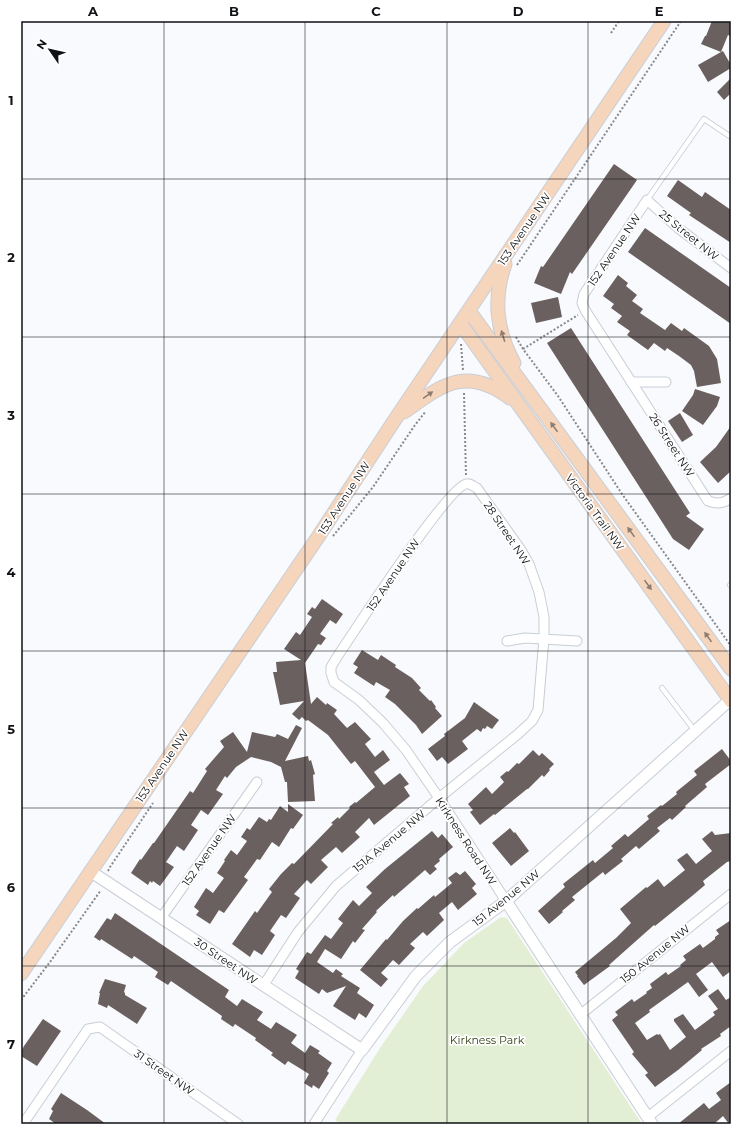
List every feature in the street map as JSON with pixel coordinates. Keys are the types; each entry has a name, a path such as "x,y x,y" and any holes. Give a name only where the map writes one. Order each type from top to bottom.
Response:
{"main road":[{"name":"153 Avenue NW","path":"21,974 314,544 396,418 664,21"},
{"path":"512,246 500,278 497,310 506,346 532,396"},
{"name":"Victoria Trail NW","path":"469,311 731,669"},
{"name":"Victoria Trail NW","path":"460,323 731,700"},
{"path":"396,418 442,386 464,381 488,385 503,393 518,405"}],"street":[{"name":"25 Street NW","path":"648,200 678,228 731,268"},
{"name":"152 Avenue NW","path":"582,300 584,294 648,200"},
{"name":"26 Street NW","path":"582,300 585,310 708,500 716,504 723,503 731,498"},
{"path":"631,382 666,382"},
{"name":"152 Avenue NW","path":"331,673 331,667 337,657 416,540 454,493 466,484"},
{"name":"28 Street NW","path":"466,484 471,484 477,488 511,534 529,564 535,578 542,604 544,638 538,710 536,716"},
{"path":"507,641 525,638 577,641"},
{"name":"Kirkness Road NW","path":"331,673 334,682 369,710 395,736 439,798 650,1121"},
{"name":"151 Avenue NW","path":"314,1124 362,1050 416,976 450,942 506,901 731,700"},
{"name":"151A Avenue NW","path":"263,986 298,932 336,886 439,798 518,734 536,716"},
{"name":"152 Avenue NW","path":"161,918 257,782"},
{"name":"30 Street NW","path":"90,871 362,1050"},
{"name":"150 Avenue NW","path":"580,1015 731,894"},
{"name":"31 Street NW","path":"23,1124 88,1029 100,1027 238,1124"},
{"path":"650,1121 731,1051"}],"lane":[{"path":"648,200 704,119 731,137"},
{"path":"662,688 695,731"}],"path":[{"path":"611,33 620,21"},
{"path":"516,266 681,21"},
{"path":"523,349 585,310"},
{"path":"514,332 523,349 558,396 618,488 731,646"},
{"path":"461,338 464,377"},
{"path":"464,387 466,484"},
{"path":"459,393 464,393"},
{"path":"331,539 372,486 420,418 432,407"},
{"path":"110,867 154,801"},
{"path":"21,1000 99,893"}],"green space":[{"name":"Kirkness Park","path":"501,917 507,918 642,1124 341,1124 335,1120 380,1048 423,986 464,943"}],"building":[{"path":"712,21 731,21 731,36 728,35 721,52 701,44"},
{"path":"723,51 731,65 731,68 708,82 698,65"},
{"path":"731,78 731,93 724,100 717,92"},
{"path":"614,164 637,180 572,274 570,272 561,294 534,283 541,266 543,267"},
{"path":"678,180 702,197 705,192 731,210 731,243 689,215 691,213 667,196"},
{"path":"645,228 731,288 731,324 628,252"},
{"path":"618,275 628,283 626,286 637,295 632,301 643,309 640,313 665,330 671,323 682,331 684,328 709,346 717,359 721,383 697,387 694,371 691,365 679,356 667,348 665,351 654,343 648,350 627,335 630,331 617,322 622,316 611,308 614,304 603,296"},
{"path":"558,297 562,317 536,323 531,303"},
{"path":"571,328 690,513 686,516 704,529 689,550 673,539 547,343"},
{"path":"695,389 720,397 717,406 703,425 682,411 693,395"},
{"path":"680,413 693,435 682,442 668,421"},
{"path":"731,426 731,471 718,483 700,462 716,447"},
{"path":"322,599 343,614 336,624 330,620 320,634 326,638 321,645 318,644 305,663 311,704 317,697 326,705 327,703 337,710 334,714 347,728 355,722 371,739 365,744 375,757 383,750 390,760 374,772 384,785 400,773 409,784 404,787 410,796 374,825 369,818 355,832 360,837 342,853 336,847 321,860 328,867 311,884 307,880 294,894 300,898 286,918 281,915 270,931 275,935 262,955 254,950 250,957 232,944 255,911 257,913 272,892 269,889 281,874 292,863 294,864 333,824 331,823 338,817 339,819 350,808 349,807 375,787 355,761 351,764 328,735 308,720 306,721 302,717 299,720 292,714 304,701 280,705 273,672 277,672 276,662 301,660 284,649 296,632 300,635 312,617 307,614 312,607 315,609"},
{"path":"362,650 378,660 381,655 396,665 395,667 412,678 421,688 419,690 430,701 431,700 436,707 435,708 442,716 422,734 416,725 395,704 385,697 390,690 376,682 374,686 354,673 358,667 353,664"},
{"path":"474,702 499,720 492,729 487,726 485,729 483,728 481,732 477,729 462,741 468,749 448,764 442,757 437,761 428,749 445,736 444,734 465,718"},
{"path":"296,725 302,728 285,761 308,756 309,761 311,760 315,774 313,775 315,801 288,802 287,782 285,782 281,767 271,762 251,757 236,767 227,778 225,776 216,790 223,794 208,815 201,810 191,825 198,830 184,851 177,846 166,862 174,867 160,886 153,881 152,883 150,881 148,885 131,873 190,791 193,793 207,771 205,769 224,747 220,741 233,732 247,752 252,732 275,737 277,734 288,739"},
{"path":"722,749 731,761 731,764 705,784 707,787 685,806 686,807 672,820 670,818 657,828 660,831 639,849 636,846 621,859 623,861 605,875 603,872 572,897 575,900 549,924 538,911 565,887 563,884 593,860 595,863 613,848 611,846 625,834 628,837 649,819 647,816 677,794 676,792 697,775 694,771"},
{"path":"533,750 539,756 542,753 554,764 549,769 550,770 544,777 542,775 528,789 480,825 470,812 473,810 468,804 486,787 492,794 504,782 500,777 507,771 508,772 517,763 519,764"},
{"path":"288,804 303,815 293,829 291,828 279,847 272,842 260,860 257,859 244,877 248,880 224,913 219,910 210,924 196,915 199,911 194,907 206,888 213,893 224,878 217,873 225,861 224,860 231,850 237,855 247,841 241,837 247,828 250,830 259,817 267,822 269,819 271,820 280,806 288,812"},
{"path":"510,828 514,833 515,832 529,851 511,866 492,843"},
{"path":"432,831 438,838 442,834 453,847 439,859 440,861 434,866 437,869 430,875 425,870 394,897 393,895 376,911 377,912 362,929 365,930 355,943 353,941 341,959 325,949 317,962 333,973 336,969 343,974 341,976 360,988 357,993 374,1005 366,1018 359,1013 355,1020 333,1006 346,986 327,993 322,989 319,994 295,978 299,971 296,969 307,952 311,954 325,935 331,939 343,923 338,919 353,900 359,906 372,893 366,887 385,869"},
{"path":"712,831 715,835 731,833 731,861 727,862 703,881 705,885 655,926 654,925 609,965 610,966 584,985 575,972 616,938 631,923 620,909 658,879 664,887 685,870 677,860 687,853 696,864 712,851 702,839"},
{"path":"465,871 476,884 472,888 477,894 458,910 452,902 439,913 444,920 427,936 423,932 410,944 415,948 399,965 393,960 381,973 388,979 381,987 360,970 403,921 417,908 418,909 434,895 435,897 452,883 448,878 456,872 460,875"},
{"path":"115,913 229,990 225,997 237,1006 242,999 263,1012 257,1020 271,1029 276,1022 297,1035 291,1043 305,1053 310,1045 320,1051 318,1053 332,1063 327,1071 329,1073 319,1089 313,1085 312,1088 304,1083 309,1074 288,1061 285,1065 271,1055 273,1053 255,1040 256,1038 235,1024 233,1027 221,1019 222,1016 171,981 168,985 155,977 158,972 134,956 132,959 101,939 100,941 94,937 107,918 111,920"},
{"path":"731,920 731,971 723,977 712,962 696,974 708,990 699,997 688,982 649,1010 650,1012 635,1023 647,1040 657,1034 660,1034 670,1050 686,1037 674,1019 683,1014 695,1030 715,1015 713,1012 718,1009 708,996 718,989 726,1000 731,997 731,1026 720,1034 721,1036 701,1049 702,1050 678,1070 655,1087 645,1075 648,1073 632,1054 634,1052 612,1020 618,1015 615,1012 632,999 634,1002 647,993 646,992 652,988 650,984 666,972 668,975 681,966 680,965 686,960 683,956 700,944 703,948 715,939 715,937 719,934 716,930"},
{"path":"105,979 126,985 124,992 125,995 147,1008 137,1024 108,1005 107,1008 98,1004 99,993"},
{"path":"43,1019 61,1031 37,1066 21,1056 21,1052"},
{"path":"731,1082 731,1124 729,1124 723,1116 714,1124 678,1124 704,1103 709,1109 721,1100 716,1093"},
{"path":"61,1093 106,1124 56,1124 49,1119 53,1111 51,1109"}]}
